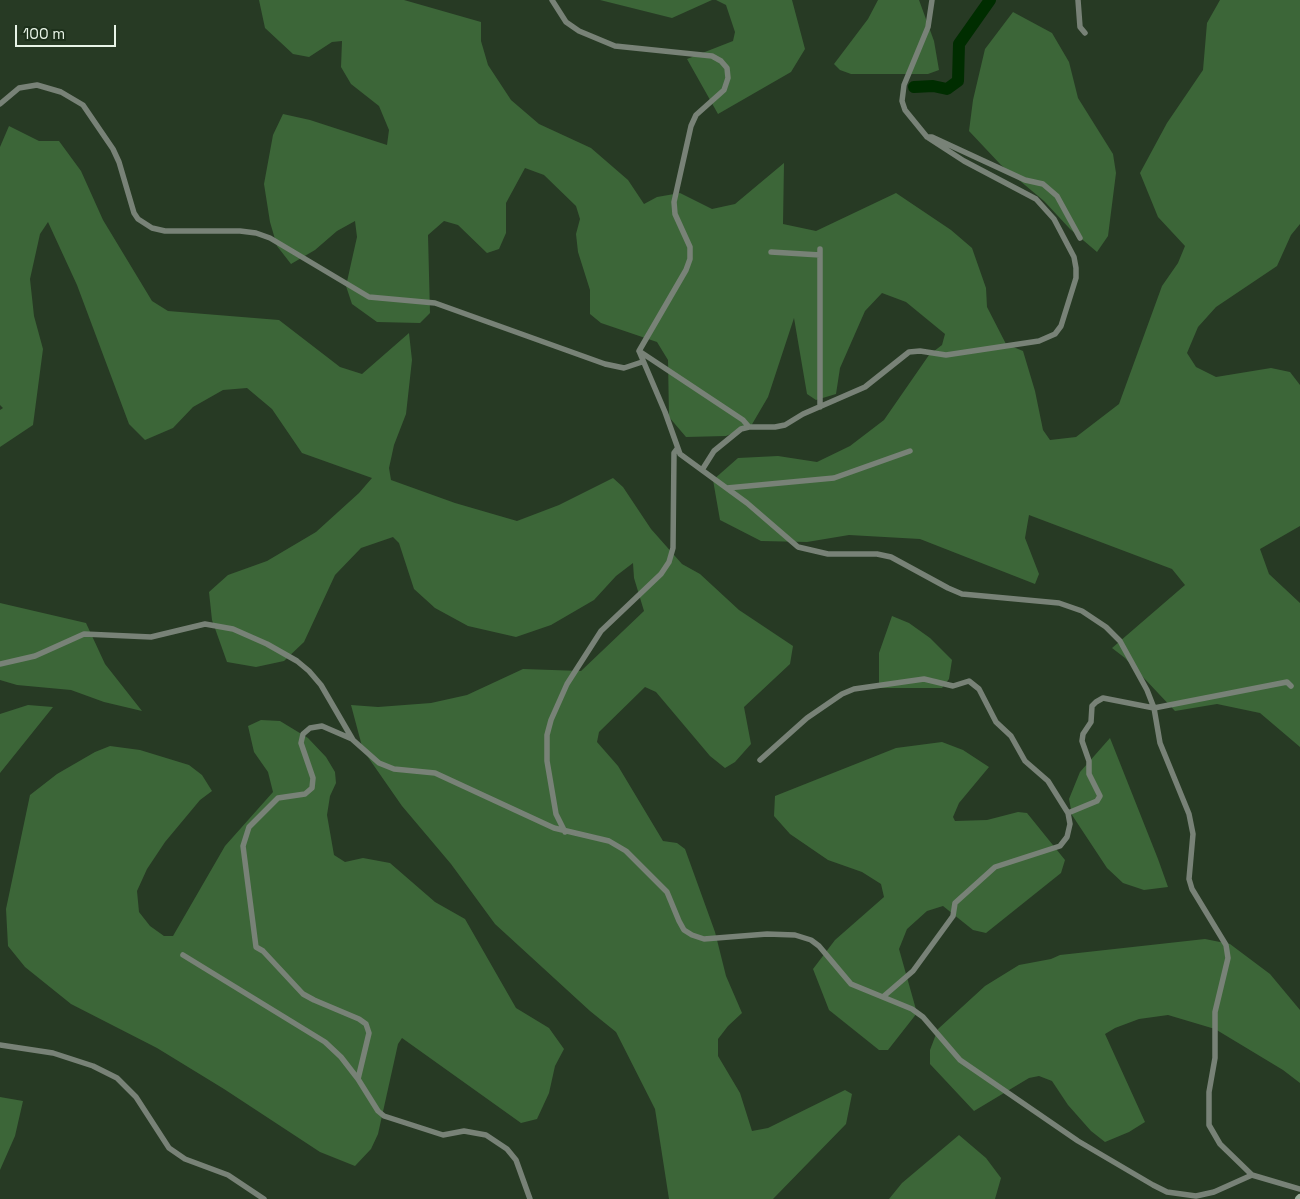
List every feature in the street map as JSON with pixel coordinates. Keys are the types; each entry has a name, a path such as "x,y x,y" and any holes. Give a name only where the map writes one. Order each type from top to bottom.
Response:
{"street":[{"path":"552,0 566,22 579,31 615,46 712,56 721,61 727,68 728,78 724,90 696,115 691,126 674,202 675,214 690,247 690,258 686,270 640,345 639,351 642,362 666,412 677,449 684,458 765,517 790,541 810,552 877,554 891,557 962,594 1059,603 1082,611 1106,627 1120,641 1147,690 1154,708 1160,742 1189,814 1193,834 1189,879 1192,890 1226,945 1228,958 1215,1012 1214,1058 1209,1092 1209,1125 1220,1144 1252,1175 1300,1189"},
{"path":"702,470 714,451 727,438 749,426 775,428 865,387 909,352 920,351 946,355 1039,341 1048,338 1061,326 1076,278 1076,268 1074,257 1054,219 1036,199 964,161 927,137 906,110 902,95 928,27 932,0"},
{"path":"1078,0 1080,27 1086,33"},
{"path":"0,104 19,88 37,85 61,92 83,105 116,156 134,213 138,219 152,228 166,231 240,230 256,233 270,238 369,298 443,305 605,364 624,368 642,362"},
{"path":"927,137 932,136 1025,180 1042,184 1057,196 1080,238"},
{"path":"771,252 820,252 820,407"},
{"path":"639,351 743,420 749,426"},
{"path":"565,832 556,814 548,761 547,735 551,720 567,684 601,631 661,574 669,562 673,548 674,454 677,449"},
{"path":"727,488 834,478 910,451"},
{"path":"0,664 35,656 84,634 95,632 116,637 151,637 205,624 233,629 267,644 309,670 321,685 353,740 378,763 394,769 435,773 565,832 609,841 626,851 667,892 684,930 692,935 704,939 767,934 795,935 811,940 819,946 851,984 884,996 923,1017 960,1060 1078,1141 1153,1186 1167,1192 1196,1196 1214,1192 1252,1175"},
{"path":"760,760 806,718 842,694 854,689 924,679 953,686 969,681 979,689 996,722 1011,736 1025,761 1048,780 1068,812 1070,824 1067,837 1060,846 996,867 955,903 953,916 913,971 884,996"},
{"path":"1068,812 1097,800 1100,796 1089,774 1089,761 1082,741 1083,734 1091,722 1092,706 1103,698 1154,708 1287,682 1291,686"},
{"path":"353,740 322,726 310,728 303,734 301,743 313,778 312,788 306,794 278,798 249,827 243,846 256,948 263,951 303,994 359,1019 366,1024 369,1033 358,1079"},
{"path":"183,955 325,1042 341,1057 358,1079 369,1099 384,1116 443,1134 474,1132 486,1136 507,1149 516,1160 530,1199"},
{"path":"0,1044 53,1054 92,1066 117,1078 136,1097 169,1148 185,1159 228,1175 264,1199"}],"green space":[{"path":"259,0 404,0 481,22 481,41 488,65 511,100 539,124 591,148 628,180 644,204 657,197 680,193 712,209 735,204 784,163 783,224 816,231 896,193 951,230 972,248 986,288 987,307 1006,344 1023,351 1035,391 1043,430 1050,440 1076,437 1119,404 1162,286 1178,263 1185,246 1158,217 1140,173 1167,123 1203,70 1207,23 1220,0 1300,0 1300,224 1291,235 1277,266 1216,307 1198,327 1187,353 1196,367 1216,377 1271,368 1290,372 1300,385 1300,526 1260,549 1269,574 1300,603 1300,747 1260,713 1217,704 1175,711 1125,658 1112,648 1185,585 1172,569 1029,515 1025,538 1039,574 1035,584 920,539 849,535 807,542 761,541 720,520 713,480 738,458 778,456 817,462 850,446 884,420 929,355 942,345 945,334 906,302 882,293 865,311 840,368 836,394 816,400 807,394 794,318 768,397 751,426 726,436 686,437 669,417 668,360 657,342 601,323 590,314 590,290 578,252 576,234 580,219 576,206 544,175 525,168 506,203 506,233 499,249 487,253 458,225 444,221 428,235 430,313 420,323 377,322 352,304 346,286 357,237 355,221 337,231 315,250 291,264 277,246 270,222 264,184 273,135 283,114 310,120 387,145 389,130 379,106 351,84 341,67 342,41 332,42 309,57 293,54 265,28"},
{"path":"600,0 712,0 672,18"},
{"path":"716,0 792,0 805,49 791,72 718,114 687,59 733,41 735,32 726,5"},
{"path":"878,0 919,0 934,41 939,70 928,74 851,74 840,70 834,64 868,19"},
{"path":"1013,12 1052,33 1069,62 1078,98 1113,154 1116,173 1108,236 1097,252 1070,229 1044,201 1001,165 969,131 973,100 985,49"},
{"path":"9,126 39,141 59,141 81,171 103,220 152,301 168,311 279,320 340,367 362,374 409,333 412,360 406,414 394,445 389,468 391,480 455,503 517,521 559,505 613,478 623,487 651,529 682,564 700,574 739,610 793,646 790,664 744,707 751,744 735,762 725,768 710,756 656,692 645,687 599,732 597,742 618,766 663,841 677,843 685,849 715,932 726,976 742,1013 718,1039 718,1056 740,1093 752,1131 768,1128 845,1090 852,1094 846,1124 773,1199 669,1199 655,1109 616,1032 590,1011 495,924 451,864 402,806 363,750 351,705 378,707 431,703 467,695 523,669 581,671 644,611 634,578 633,563 616,576 594,600 551,625 516,637 468,626 435,608 414,589 399,543 393,537 361,548 335,575 304,642 284,661 256,667 227,662 212,620 209,592 228,575 267,561 316,532 359,493 372,478 302,453 272,409 247,388 223,390 193,407 173,428 145,440 129,424 77,285 48,222 40,234 30,279 34,316 43,349 33,425 0,447 0,410 3,408 0,405 0,147"},
{"path":"0,603 86,623 105,664 142,711 104,702 71,690 17,685 0,680"},
{"path":"892,616 909,623 930,638 952,660 949,679 942,688 879,688 879,653"},
{"path":"28,705 53,707 0,773 0,714"},
{"path":"261,720 280,721 308,738 326,757 335,772 336,783 330,796 327,815 334,855 345,862 363,858 390,863 435,902 465,919 516,1008 549,1028 564,1049 555,1066 549,1093 537,1119 521,1123 402,1038 398,1044 378,1134 371,1149 355,1166 320,1152 157,1048 71,1004 25,967 8,946 6,909 30,795 57,774 95,752 110,746 140,750 189,765 202,775 212,791 200,800 165,842 147,869 137,891 139,912 150,926 164,936 173,936 225,846 273,792 268,772 254,752 248,726"},
{"path":"1110,738 1168,887 1144,890 1123,883 1107,868 1072,815 1069,799 1080,772"},
{"path":"942,742 963,750 989,767 959,803 953,817 955,821 987,820 1018,812 1027,813 1065,860 1061,873 986,933 973,930 943,906 927,911 907,929 899,949 917,1013 888,1050 879,1050 829,1010 813,969 835,940 884,897 881,884 862,872 828,860 790,834 774,816 775,796 896,748"},
{"path":"1205,939 1230,944 1270,974 1300,1010 1300,1083 1283,1070 1215,1029 1168,1015 1139,1019 1105,1034 1145,1122 1129,1132 1105,1142 1091,1131 1068,1105 1052,1081 1039,1076 1029,1078 974,1111 930,1064 930,1050 938,1029 985,986 1019,965 1051,959 1060,955"},
{"path":"0,1097 23,1101 15,1136 0,1170"},
{"path":"959,1135 986,1158 1001,1178 995,1199 889,1199 902,1183"}],"waterway":[{"path":"914,87 933,86 947,89 958,81 959,44 990,0"}]}
